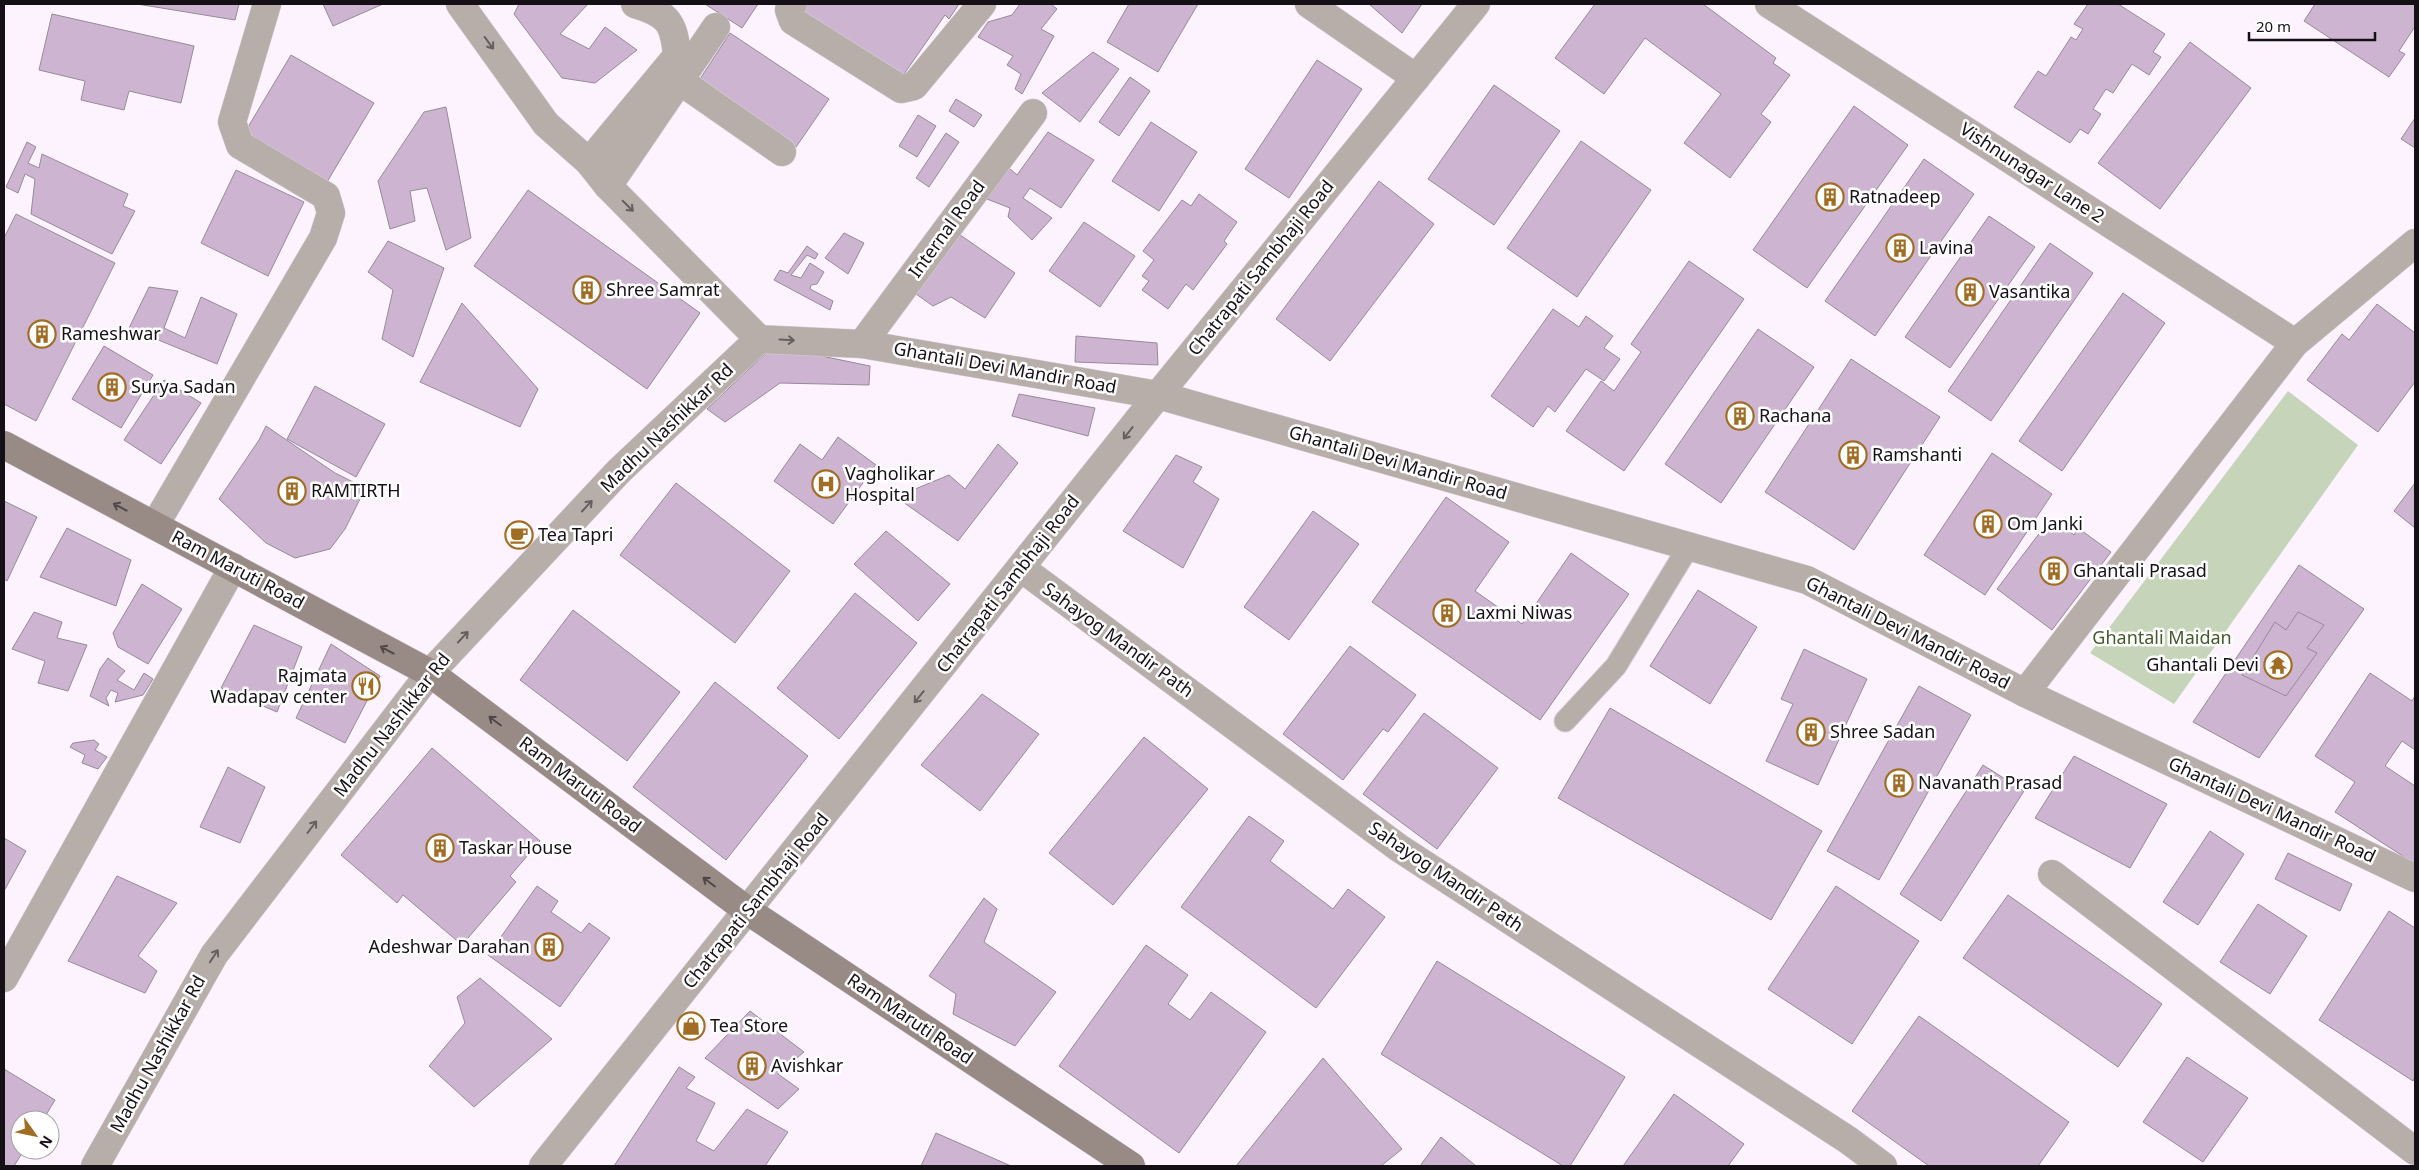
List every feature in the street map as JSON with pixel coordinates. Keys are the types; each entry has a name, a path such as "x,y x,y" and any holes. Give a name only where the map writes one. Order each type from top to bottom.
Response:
{"street":[{"path":"155,525 323,238 332,213 326,196 240,145 232,122 267,4"},
{"path":"460,4 546,124 589,162 608,186 759,339"},
{"path":"589,162 677,56 675,34 667,19 649,8 636,4"},
{"path":"793,4 789,10 792,21 901,89 914,86 982,4"},
{"path":"1309,4 1416,78"},
{"name":"Chatrapati Sambhaji Road","path":"543,1166 1158,394 1476,4"},
{"name":"Vishnunagar Lane 2","path":"1769,4 2295,343"},
{"path":"608,186 716,28"},
{"path":"680,81 782,152"},
{"name":"Internal Road","path":"862,344 1033,113"},
{"path":"2025,693 2295,343 2415,243"},
{"name":"Ghantali Devi Mandir Road","path":"759,339 862,344 1158,394 1807,580 2025,693 2415,878"},
{"name":"Madhu Nashikkar Rd","path":"95,1166 214,955 430,672 620,471 759,339"},
{"name":"Ram Maruti Road","path":"4,445 430,672 748,911 1131,1166"},
{"path":"4,978 232,567"},
{"name":"Sahayog Mandir Path","path":"1021,568 1399,848 1848,1140 1883,1166"},
{"path":"2052,874 2415,1151"}],"lane":[{"path":"1565,721 1616,666 1690,546"}],"green space":[{"name":"Ghantali Maidan","path":"2288,391 2358,445 2174,704 2090,653"}],"building":[{"path":"137,4 239,4 235,20"},
{"path":"323,4 383,4 333,26"},
{"path":"519,4 588,4 560,34 589,49 605,27 637,50 595,83 562,78 514,14"},
{"path":"705,4 758,4 742,28"},
{"path":"803,4 959,4 949,19 945,15 902,77 797,12"},
{"path":"1020,4 1051,4 1057,9 1041,29 1054,36 1022,94 1015,89 1021,74 1007,65 1013,56 978,37 988,22 1012,15"},
{"path":"1129,4 1198,4 1158,72 1107,42"},
{"path":"1369,4 1422,4 1402,33"},
{"path":"1595,4 1703,4 1776,58 1773,63 1790,75 1761,114 1771,122 1730,178 1684,143 1721,94 1645,38 1604,94 1555,58"},
{"path":"2088,4 2118,4 2165,34 2153,52 2161,57 2149,75 2132,64 2113,93 2106,89 2093,109 2101,114 2088,134 2080,129 2070,143 2014,107 2038,71 2046,76 2071,37 2076,40 2083,29 2074,24"},
{"path":"2315,4 2415,4 2415,29 2399,51 2405,54 2389,77 2304,21"},
{"path":"52,14 194,46 181,103 129,91 124,110 81,100 85,81 39,70"},
{"path":"730,33 829,99 794,150 696,85"},
{"path":"2190,42 2251,88 2160,209 2098,163"},
{"path":"1093,52 1119,69 1080,122 1042,93"},
{"path":"291,55 374,103 327,182 245,132"},
{"path":"1317,60 1362,89 1289,198 1245,169"},
{"path":"1130,77 1150,91 1119,136 1099,122"},
{"path":"1494,85 1560,131 1494,225 1428,179"},
{"path":"956,99 982,115 974,127 949,111"},
{"name":"Ratnadeep","path":"1854,106 1908,145 1807,288 1753,250"},
{"path":"446,107 471,238 446,250 427,188 410,191 415,221 390,229 378,181 424,112"},
{"path":"918,115 936,126 917,157 899,146"},
{"path":"2415,118 2415,148 2401,139"},
{"path":"1151,122 1197,152 1159,211 1112,181"},
{"path":"1048,132 1094,160 1061,208 1030,188 1023,198 1052,218 1032,240 1008,217 1010,208 987,199 1009,168 1017,175"},
{"path":"946,133 959,142 929,187 916,178"},
{"path":"1581,141 1651,190 1577,297 1507,248"},
{"path":"27,142 36,147 28,163 39,168 42,154 128,194 123,206 135,211 112,254 31,214 35,179 25,174 18,193 6,187"},
{"name":"Lavina","path":"1924,159 1974,194 1875,336 1825,301"},
{"path":"236,170 304,202 268,276 201,243"},
{"path":"1379,181 1434,224 1330,361 1276,319"},
{"name":"Shree Samrat","path":"528,190 700,313 647,389 474,266"},
{"path":"1199,194 1237,222 1224,241 1227,244 1193,290 1186,284 1168,309 1142,290 1149,281 1142,276 1154,260 1143,251 1182,200 1191,206"},
{"name":"Rameshwar","path":"16,214 115,263 36,421 4,404 4,238"},
{"name":"Vasantika","path":"1989,216 2035,247 1950,368 1905,337"},
{"path":"1084,222 1135,256 1100,307 1049,271"},
{"path":"953,230 1015,273 985,318 951,297 933,306 909,289"},
{"path":"844,233 864,243 848,274 825,258"},
{"path":"388,241 444,268 413,357 382,339 393,290 368,272"},
{"path":"2050,243 2093,273 1991,421 1948,391"},
{"path":"807,246 818,254 815,259 807,255 791,275 801,278 810,263 824,272 817,284 811,285 810,289 833,301 830,310 774,280 780,270 788,273"},
{"path":"1689,261 1744,299 1624,471 1566,431 1601,381 1614,391 1641,352 1631,344"},
{"path":"149,287 178,291 164,328 185,338 201,297 237,314 217,364 129,328"},
{"path":"2123,293 2165,323 2062,471 2019,441"},
{"path":"462,303 538,389 520,427 420,382"},
{"path":"2377,304 2415,333 2415,382 2378,432 2307,380 2342,334 2349,340"},
{"path":"1553,309 1579,327 1586,316 1613,336 1604,348 1620,359 1604,381 1586,369 1555,412 1548,406 1533,427 1491,396"},
{"name":"Rachana","path":"1758,329 1814,367 1721,503 1665,464"},
{"path":"1076,336 1157,343 1158,365 1075,362"},
{"name":"Surya Sadan","path":"104,346 153,375 121,428 72,399"},
{"path":"773,346 870,366 869,385 780,383 725,422 707,409"},
{"name":"Ramshanti","path":"1851,359 1940,417 1854,550 1765,492"},
{"path":"164,380 201,403 161,464 124,440"},
{"path":"315,386 385,424 356,477 287,439"},
{"path":"1019,394 1095,408 1088,436 1012,416"},
{"name":"RAMTIRTH","path":"266,426 335,473 359,485 361,497 345,529 330,549 295,558 266,543 219,499 259,440"},
{"path":"838,437 876,465 833,524 774,481 800,444 822,460"},
{"path":"998,444 1018,463 958,541 896,497 949,475 965,489"},
{"name":"Om Janki","path":"1992,453 2052,494 1985,595 1924,555"},
{"path":"1176,455 1202,467 1193,482 1219,499 1183,568 1123,531"},
{"path":"676,483 790,571 735,643 620,555"},
{"path":"2415,483 2415,528 2394,511"},
{"name":"Laxmi Niwas","path":"1446,497 1509,542 1475,591 1522,624 1571,553 1629,594 1540,720 1372,602"},
{"path":"4,501 37,517 7,581 4,579"},
{"path":"1313,511 1359,544 1289,640 1244,607"},
{"name":"Ghantali Prasad","path":"2051,518 2074,535 2078,528 2111,552 2052,630 1997,589"},
{"path":"67,528 131,560 116,606 40,577"},
{"path":"886,531 950,584 918,621 854,564"},
{"name":"Ghantali Devi","path":"2299,565 2364,609 2259,758 2193,722"},
{"path":"142,584 182,609 148,664 118,647 113,633"},
{"path":"1698,590 1757,627 1710,704 1650,666"},
{"path":"855,593 917,643 839,739 777,688"},
{"path":"573,610 680,692 627,761 520,680"},
{"path":"34,612 62,622 57,638 87,645 68,691 38,683 45,661 12,649"},
{"name":"Ghantali Devi","path":"2298,612 2324,625 2307,648 2317,653 2286,696 2242,675 2275,622 2286,630"},
{"path":"254,625 302,647 277,712 221,688"},
{"path":"331,644 380,676 345,743 296,718"},
{"path":"1350,646 1416,695 1388,732 1383,729 1343,780 1283,734"},
{"name":"Shree Sadan","path":"1804,649 1867,679 1818,785 1766,761 1793,704 1781,699"},
{"path":"108,658 125,671 117,680 134,690 144,673 153,679 143,695 115,702 118,693 111,690 106,698 109,706 90,696 100,669"},
{"path":"2370,673 2412,701 2415,696 2415,750 2402,741 2385,766 2415,786 2415,864 2335,812 2355,782 2315,756"},
{"path":"715,682 808,756 726,860 633,787"},
{"name":"Navanath Prasad","path":"1919,686 1971,715 1879,880 1827,851"},
{"path":"982,694 1039,734 980,811 921,765"},
{"path":"1610,708 1822,831 1771,920 1558,798"},
{"path":"1424,713 1498,768 1437,849 1363,794"},
{"path":"1144,737 1208,789 1113,905 1049,853"},
{"path":"94,740 99,744 95,750 107,757 98,769 82,763 85,755 70,747 73,743"},
{"name":"Taskar House","path":"432,748 540,841 510,876 516,882 462,945 403,895 397,903 341,855"},
{"path":"2074,756 2167,804 2130,868 2035,818"},
{"path":"1983,765 2024,791 1941,921 1900,894"},
{"path":"228,767 265,787 240,843 200,827"},
{"path":"1249,816 1284,841 1270,861 1333,909 1348,889 1385,917 1316,1008 1181,907"},
{"path":"2210,831 2244,854 2198,925 2163,902"},
{"path":"4,838 26,851 4,891"},
{"path":"2288,853 2352,884 2340,911 2275,879"},
{"path":"117,876 177,903 138,956 157,971 145,993 68,961"},
{"name":"Adeshwar Darahan","path":"537,886 558,901 551,912 581,933 589,923 610,938 560,1007 488,955"},
{"path":"1836,886 1919,941 1852,1044 1768,989"},
{"path":"2008,895 2162,1004 2118,1067 1963,958"},
{"path":"984,898 997,909 984,942 1056,992 1015,1046 953,1014 956,994 929,976"},
{"path":"2258,904 2307,936 2270,994 2220,962"},
{"path":"2389,911 2415,928 2415,1077 2413,1081 2319,1020"},
{"path":"1146,945 1188,975 1168,1004 1190,1020 1211,992 1266,1032 1179,1153 1059,1066"},
{"path":"1437,961 1625,1077 1570,1166 1563,1166 1381,1054"},
{"path":"480,978 552,1039 474,1107 429,1066 465,1023 457,997"},
{"name":"Avishkar","path":"750,1011 804,1052 778,1074 799,1089 778,1109 705,1058"},
{"path":"1919,1016 2069,1122 2038,1166 1929,1166 1852,1111"},
{"path":"2187,1057 2248,1098 2203,1162 2143,1122"},
{"path":"1323,1058 1402,1149 1381,1166 1236,1166"},
{"path":"679,1067 695,1077 686,1088 715,1103 696,1141 714,1151 747,1109 788,1132 765,1166 614,1166"},
{"path":"4,1069 55,1100 49,1110 10,1110 10,1160 18,1160 14,1166 4,1166"},
{"path":"1674,1094 1744,1144 1728,1166 1623,1166"},
{"path":"936,1133 1011,1166 921,1166"},
{"path":"1441,1137 1476,1166 1420,1166"}],"place":[{"name":"Ratnadeep","path":"1830,197"},
{"name":"Lavina","path":"1900,248"},
{"name":"Shree Samrat","path":"587,290"},
{"name":"Vasantika","path":"1970,292"},
{"name":"Rameshwar","path":"42,334"},
{"name":"Surya Sadan","path":"112,387"},
{"name":"Rachana","path":"1740,416"},
{"name":"Ramshanti","path":"1853,455"},
{"name":"Vagholikar Hospital","path":"826,484"},
{"name":"RAMTIRTH","path":"292,491"},
{"name":"Om Janki","path":"1988,524"},
{"name":"Tea Tapri","path":"519,535"},
{"name":"Ghantali Prasad","path":"2054,571"},
{"name":"Laxmi Niwas","path":"1447,613"},
{"name":"Ghantali Devi","path":"2278,665"},
{"name":"Rajmata Wadapav center","path":"366,686"},
{"name":"Shree Sadan","path":"1811,732"},
{"name":"Navanath Prasad","path":"1899,783"},
{"name":"Taskar House","path":"440,848"},
{"name":"Adeshwar Darahan","path":"549,947"},
{"name":"Tea Store","path":"691,1026"},
{"name":"Avishkar","path":"752,1066"}]}
